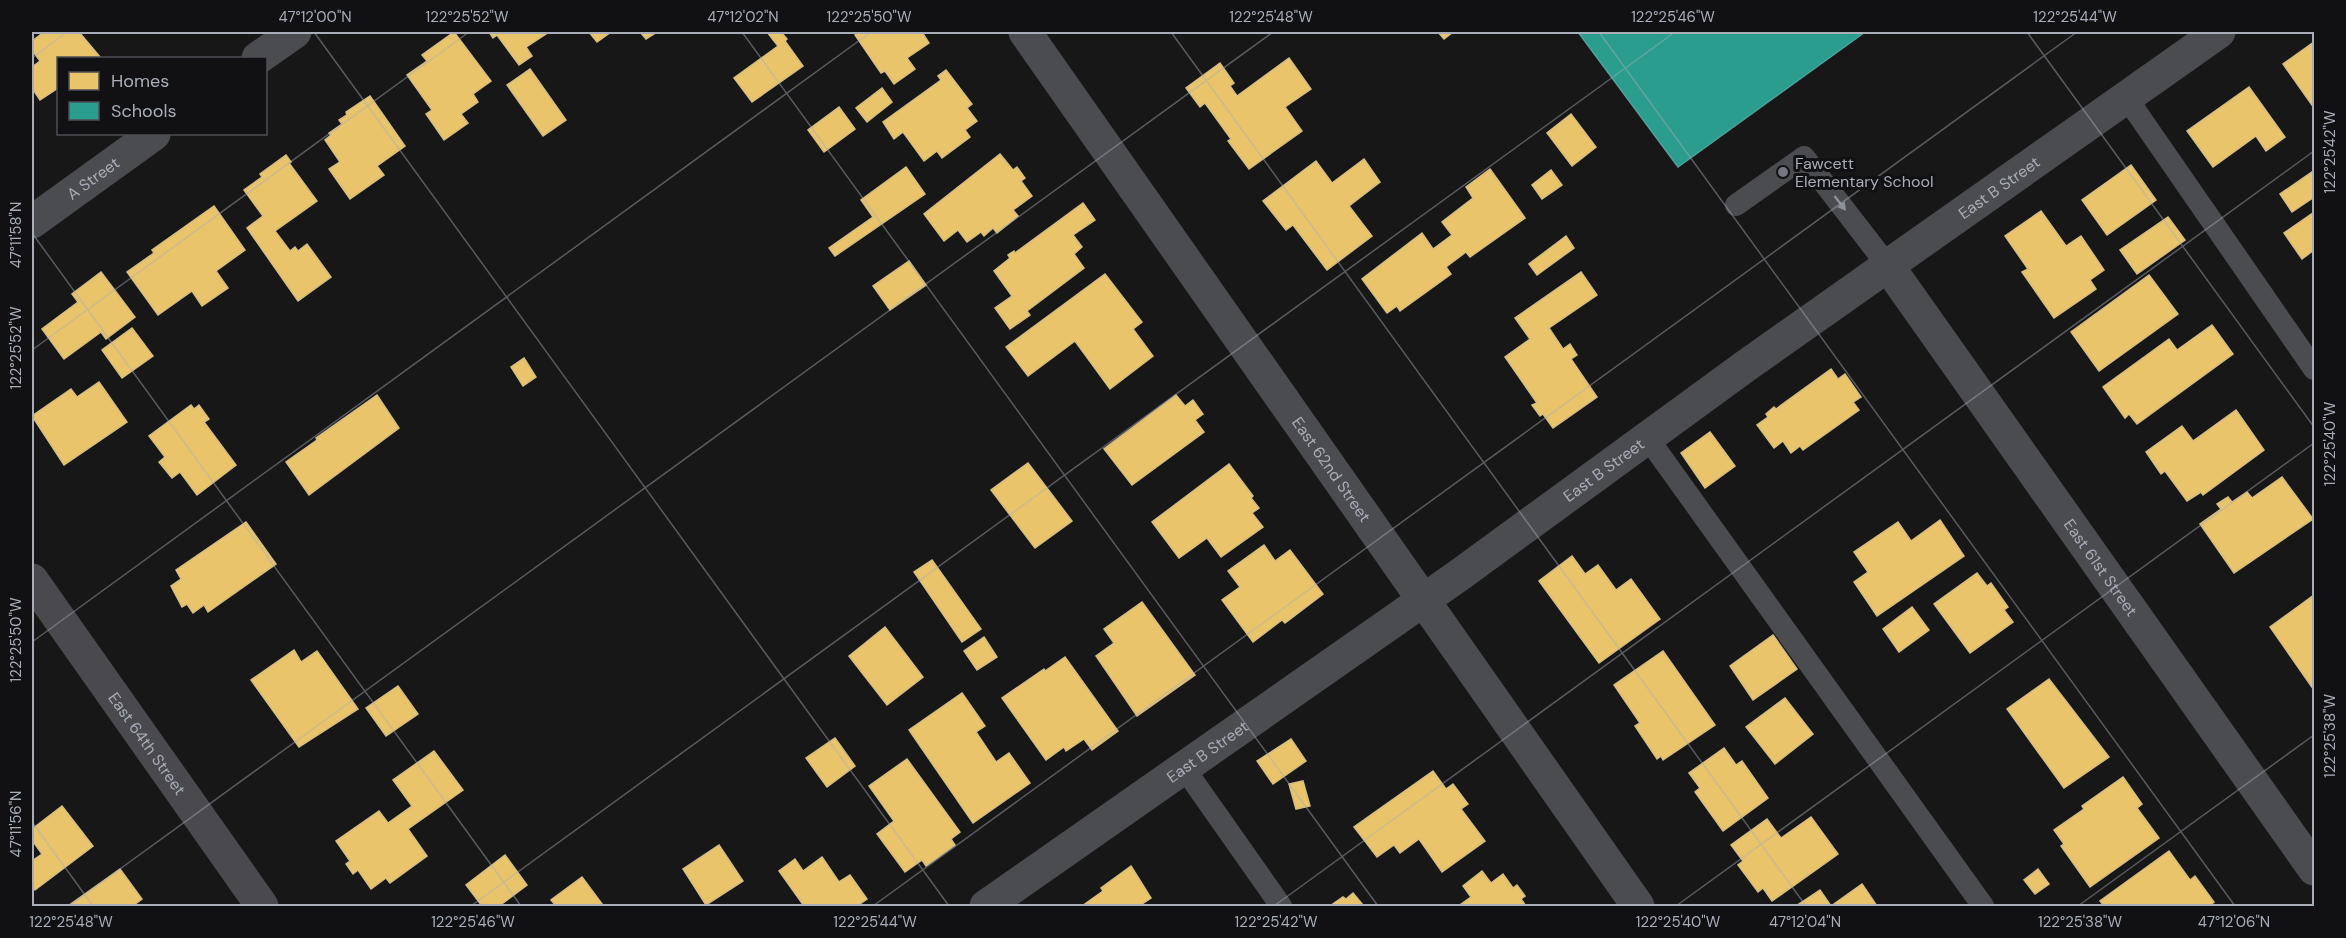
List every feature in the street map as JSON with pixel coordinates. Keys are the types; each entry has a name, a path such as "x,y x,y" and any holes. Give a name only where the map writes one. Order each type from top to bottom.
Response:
{"street":[{"path":"259,57 295,32"},
{"name":"East 62nd Street","path":"1025,32 1638,906"},
{"name":"East B Street","path":"986,906 1423,601 1647,437 2219,32"},
{"name":"A Street","path":"32,222 153,135"},
{"name":"East 61st Street","path":"1888,266 2314,869"},
{"name":"East 64th Street","path":"32,580 262,906"}],"lane":[{"path":"2126,97 2314,369"},
{"path":"1736,205 1804,157 1888,266"},
{"path":"1647,437 1983,906"},
{"path":"1184,768 1281,906"}],"building: Homes":[{"path":"44,32 79,32 100,57 57,57 57,89 40,100 32,88 32,67 40,61 32,50 32,41"},
{"path":"454,32 491,81 473,94 478,102 461,114 468,123 444,140 426,114 432,110 407,75 427,61 422,55"},
{"path":"489,32 549,32 526,47 532,56 519,65 497,35 493,38"},
{"path":"589,32 611,32 597,42"},
{"path":"640,32 657,32 646,39"},
{"path":"767,32 781,32 803,66 752,102 734,78 778,46"},
{"path":"859,32 922,32 929,43 907,58 915,69 894,84 885,71 881,73 855,35"},
{"path":"1438,32 1453,32 1444,39"},
{"path":"2314,42 2314,108 2283,64"},
{"path":"1289,58 1311,89 1285,107 1302,131 1249,169 1228,141 1231,139 1205,103 1200,107 1186,88 1220,63 1234,83 1230,86 1237,96"},
{"path":"530,69 566,120 543,136 507,85"},
{"path":"946,70 972,104 967,108 977,121 965,130 970,137 942,158 937,151 924,161 903,132 894,139 883,122 941,80 938,76"},
{"path":"2249,87 2285,137 2266,151 2256,136 2213,167 2187,131"},
{"path":"882,88 892,102 867,122 856,108"},
{"path":"370,96 405,146 377,166 384,175 350,199 329,169 340,162 325,140 331,135 329,133 342,124 339,120 347,115 346,112"},
{"path":"839,107 855,129 824,152 808,130"},
{"path":"1571,114 1596,147 1572,166 1547,133"},
{"path":"1000,154 1013,170 1017,167 1025,178 1021,181 1032,196 1013,210 1018,216 997,233 993,228 984,236 981,232 967,242 958,230 944,241 924,214"},
{"path":"286,155 291,162 289,163 317,201 275,231 290,251 295,247 298,251 307,244 331,277 298,301 247,228 263,216 244,190 262,177 260,174"},
{"path":"1364,159 1380,182 1349,206 1372,236 1327,270 1293,225 1286,230 1263,201 1316,161 1332,183"},
{"path":"2131,165 2156,200 2107,235 2082,200"},
{"path":"906,167 925,194 835,256 829,248 873,217 861,200"},
{"path":"1490,169 1525,218 1470,257 1466,252 1446,267 1451,274 1400,311 1397,306 1387,313 1362,279 1422,233 1433,249 1452,235 1442,222 1473,198 1466,187"},
{"path":"1551,170 1562,185 1542,199 1532,185"},
{"path":"2312,172 2314,197 2292,212 2280,194"},
{"path":"1083,203 1095,220 1073,235 1082,247 1074,254 1084,268 1027,311 1030,315 1010,329 995,308 1012,296 994,271 1010,258 1008,255 1014,251 1015,253"},
{"path":"214,206 245,250 216,271 228,288 202,306 192,291 158,315 127,272 154,253 152,250"},
{"path":"2041,211 2066,246 2081,236 2104,270 2090,280 2096,289 2054,318 2022,272 2028,269 2005,236"},
{"path":"2313,213 2314,250 2302,259 2284,233"},
{"path":"2168,217 2185,240 2137,274 2120,250"},
{"path":"1566,236 1574,248 1537,275 1529,264"},
{"path":"909,261 926,285 890,310 873,286"},
{"path":"101,272 135,317 106,339 101,332 64,359 42,329 78,302 72,294"},
{"path":"1581,272 1597,295 1549,328 1563,349 1570,344 1577,355 1571,359 1597,397 1553,428 1543,414 1540,416 1532,405 1537,403 1505,357 1530,339 1515,318"},
{"path":"1105,274 1142,322 1133,329 1153,356 1110,389 1075,341 1028,376 1006,347"},
{"path":"2149,275 2178,314 2099,371 2071,332"},
{"path":"2212,325 2233,354 2137,424 2129,414 2125,418 2103,387 2169,339 2177,350"},
{"path":"132,328 153,356 122,378 102,350"},
{"path":"524,358 536,377 523,386 511,367"},
{"path":"1831,369 1838,379 1845,374 1861,397 1853,402 1859,410 1803,450 1800,446 1791,453 1783,441 1774,448 1757,425 1768,417 1766,414 1774,407 1776,409"},
{"path":"99,382 127,422 64,465 32,416 71,389 77,397"},
{"path":"377,395 399,428 309,495 286,462"},
{"path":"1176,395 1185,406 1193,400 1203,414 1195,420 1204,432 1132,485 1104,449"},
{"path":"191,405 194,409 199,405 209,419 204,422 236,465 197,495 180,472 172,478 159,462 165,457 149,436"},
{"path":"2236,410 2264,450 2203,495 2201,492 2187,501 2165,471 2161,474 2146,452 2182,426 2193,441"},
{"path":"1710,432 1735,466 1705,488 1681,453"},
{"path":"1028,463 1072,521 1035,548 991,490"},
{"path":"1229,464 1253,496 1251,498 1259,508 1252,513 1263,527 1221,557 1207,538 1179,558 1152,522"},
{"path":"2282,477 2313,519 2234,573 2200,524 2221,509 2217,504 2228,497 2232,502 2247,492 2252,498"},
{"path":"1940,520 1964,556 1877,616 1854,582 1868,572 1854,552 1898,522 1911,541"},
{"path":"246,522 276,564 208,612 204,605 193,613 187,604 182,607 171,586 181,579 176,570"},
{"path":"1264,545 1275,561 1290,550 1323,594 1285,623 1282,620 1253,642 1222,600 1240,587 1228,571"},
{"path":"1572,556 1585,574 1598,565 1616,590 1631,579 1660,619 1599,663 1539,581"},
{"path":"932,560 981,629 962,642 914,572"},
{"path":"1977,573 1987,586 1991,583 2008,607 2004,610 2013,622 1970,653 1934,604"},
{"path":"2314,595 2314,690 2270,627"},
{"path":"1142,602 1195,675 1137,716 1096,656 1114,643 1104,629"},
{"path":"1912,607 1929,630 1899,652 1883,629"},
{"path":"885,627 923,677 887,705 849,656"},
{"path":"1773,635 1797,669 1753,700 1730,666"},
{"path":"984,637 997,657 977,670 964,651"},
{"path":"294,650 301,662 317,651 358,709 299,747 251,680"},
{"path":"1663,651 1715,725 1663,760 1661,756 1657,759 1635,726 1640,723 1614,685"},
{"path":"1065,657 1118,731 1092,750 1084,739 1066,751 1064,747 1046,760 1002,698"},
{"path":"2049,679 2109,757 2064,788 2007,709"},
{"path":"398,686 418,714 386,736 366,708"},
{"path":"962,693 985,726 976,732 996,762 1009,753 1030,783 973,823 909,730"},
{"path":"1785,698 1813,734 1775,764 1746,727"},
{"path":"835,738 855,766 827,787 806,758"},
{"path":"1291,739 1306,761 1273,784 1257,761"},
{"path":"1724,748 1736,765 1742,761 1768,798 1723,831 1695,792 1700,788 1689,773"},
{"path":"434,751 463,790 408,829 427,856 390,883 386,878 371,889 358,870 353,874 346,864 350,861 336,841 379,811 388,823 412,806 393,780"},
{"path":"907,759 960,832 951,839 955,845 926,866 922,860 905,872 877,834 894,821 869,786"},
{"path":"1433,771 1446,789 1453,784 1468,804 1461,809 1485,841 1442,872 1419,839 1400,853 1394,845 1377,857 1354,827"},
{"path":"2123,777 2142,804 2137,808 2159,838 2090,887 2061,846 2064,844 2054,830 2084,809 2082,806"},
{"path":"1303,781 1310,806 1296,809 1289,784"},
{"path":"62,806 93,846 35,890 32,885 32,861 42,854 32,840 32,829"},
{"path":"1811,817 1838,854 1772,901 1763,888 1758,892 1738,865 1743,861 1731,845 1767,819 1781,838"},
{"path":"719,845 743,881 706,905 683,869"},
{"path":"2169,851 2190,880 2195,876 2214,902 2209,906 2104,906 2100,901"},
{"path":"505,855 527,885 499,906 482,906 466,885"},
{"path":"822,857 839,882 850,875 867,899 857,906 804,906 779,871 795,859 803,871"},
{"path":"1131,866 1151,898 1139,906 1082,906 1103,891 1101,888"},
{"path":"120,869 142,899 135,906 68,906"},
{"path":"2038,869 2049,884 2035,894 2024,880"},
{"path":"1482,871 1491,883 1503,874 1513,888 1517,885 1525,896 1521,899 1526,906 1460,905 1471,897 1463,886"},
{"path":"582,877 602,904 600,906 556,906 551,900"},
{"path":"1862,884 1877,906 1831,906"},
{"path":"1820,890 1831,906 1796,906"},
{"path":"1353,893 1363,905 1330,906 1343,897 1346,899"}],"building: Schools":[{"path":"1578,32 1865,32 1678,167"}],"place":[{"name":"Fawcett Elementary School","path":"1783,172"}]}
